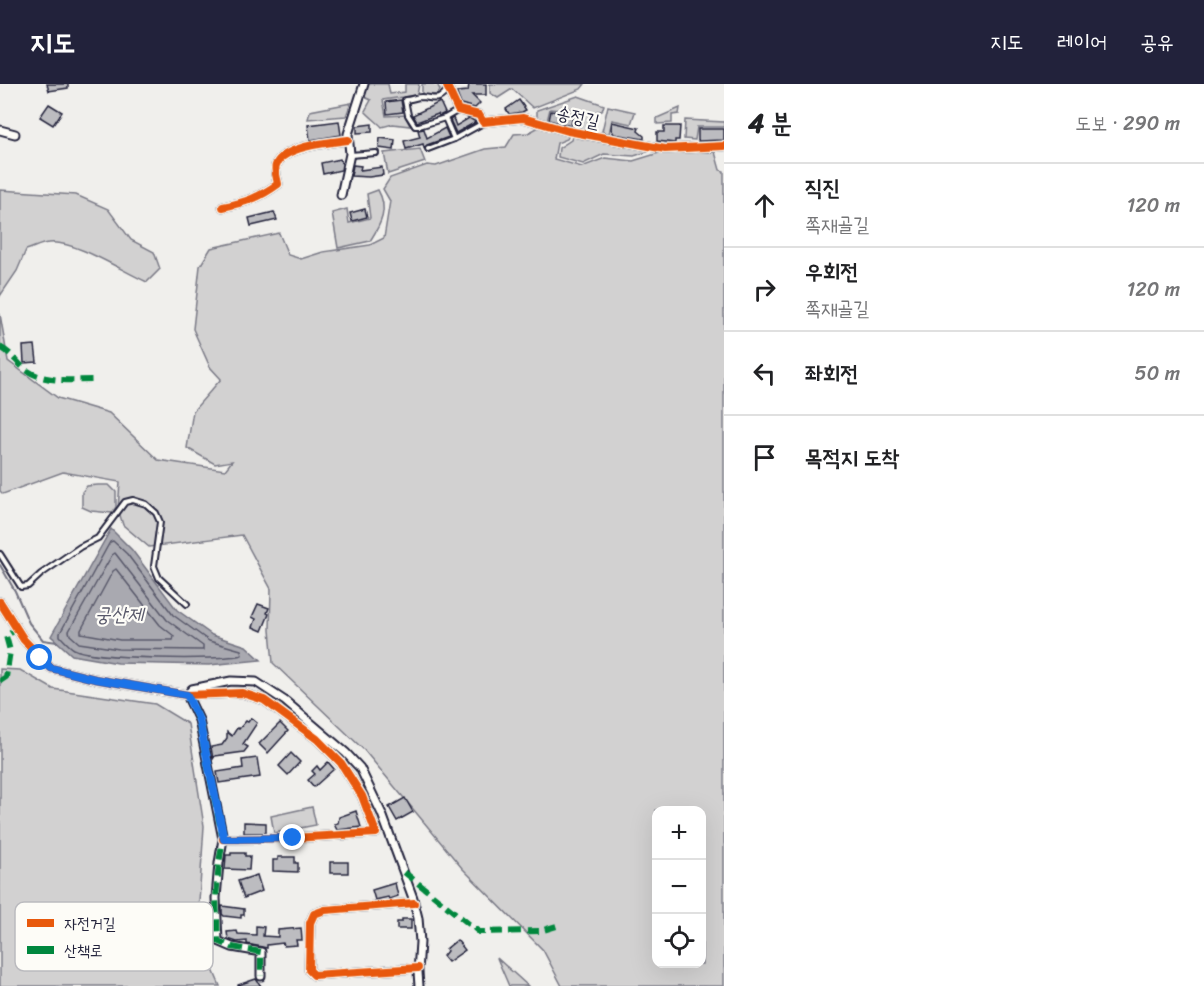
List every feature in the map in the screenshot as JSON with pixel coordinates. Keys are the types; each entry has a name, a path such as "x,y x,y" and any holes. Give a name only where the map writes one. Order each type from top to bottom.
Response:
{"street":[{"path":"341,195 349,155 348,134 351,119 364,84"},
{"path":"448,86 458,110 479,116 485,122"},
{"name":"송정길","path":"485,122 523,118 568,131 665,149 724,146"},
{"path":"0,130 15,134"},
{"path":"223,207 262,196 278,184 276,164 280,158 290,152 308,146 348,140"},
{"path":"1,604 24,640 51,668 95,679 187,695 242,693 264,700 317,739 341,763 362,796 376,832 293,838 224,839"},
{"path":"187,695 192,689 231,681 256,682 285,700 360,768 382,814 414,903 420,942 418,968 420,986"},
{"path":"187,695 199,720 224,839 216,898 218,941 232,947 261,952 261,976"},
{"path":"414,903 325,910 314,914 310,923 309,970 314,975 418,968"}],"lane":[{"path":"448,86 439,98 430,100 418,97 405,100 408,115 415,126 445,118 458,110"},
{"path":"445,118 454,139"},
{"path":"428,150 485,122"},
{"path":"349,155 376,153"},
{"path":"0,554 21,587 28,586 41,574 80,547 98,538 125,502 132,500 146,504 156,513 160,522 154,566 159,578 186,604"}],"shaded area":[{"path":"368,84 388,84 390,94 405,92 405,84 419,84 417,95 383,100 386,116 405,115 410,126 393,124 382,127 365,111 371,100 362,96"},
{"path":"422,84 437,84 440,90 437,95 422,94"},
{"path":"490,84 585,84 581,89 533,108 512,89 498,98 490,93"},
{"path":"578,96 604,105 602,111 597,111 591,132 573,128 577,113 571,109 562,107 561,110 550,109 547,121 537,118 537,110"},
{"path":"351,103 346,116 308,119 310,111"},
{"path":"608,106 635,112 631,124 612,120 609,134 602,131"},
{"path":"680,108 679,114 672,115 672,123 657,124 657,118"},
{"path":"685,120 724,122 724,127 697,127 695,140 684,139"},
{"path":"539,127 569,135 567,139 557,143 554,159 582,167 605,158 633,161 659,153 715,152 720,170 724,171 724,986 562,986 543,950 462,868 364,750 273,663 270,630 271,589 242,535 149,547 123,525 118,509 120,482 63,472 3,494 0,491 0,314 8,361 58,398 109,413 158,460 225,470 232,461 215,464 187,448 193,411 221,379 210,367 193,329 200,266 211,248 279,233 288,255 301,259 323,252 370,245 384,238 390,201 383,189 390,178 427,165 436,166 485,149 506,147 514,134 528,133"},
{"path":"572,137 650,151 634,156 604,154 583,164 558,157 559,148"},
{"path":"420,149 425,162 388,174 384,153"},
{"path":"0,190 76,195 108,209 131,240 154,252 160,269 147,282 85,251 60,243 46,243 26,250 17,271 0,296"},
{"path":"378,190 383,210 377,229 370,241 338,248 332,213 347,209 349,223 370,218 367,194"},
{"path":"109,485 116,492 116,507 112,513 91,511 82,507 82,492 87,486"},
{"path":"0,669 20,670 53,689 155,704 188,724 204,826 199,902 15,902 15,971 213,970 220,986 0,986"},
{"path":"312,807 316,825 274,833 271,816"},
{"path":"497,958 528,986 509,986"}],"water":[{"name":"궁산제","path":"111,529 132,550 177,610 212,635 246,646 261,660 209,665 118,663 72,655 51,636"}],"building":[{"path":"47,84 68,84 68,88 49,91"},
{"path":"469,84 486,84 486,95 472,95 480,103 475,108 461,104 457,94 457,92 468,91"},
{"path":"401,100 403,112 387,114 386,102"},
{"path":"519,100 526,110 509,114 506,109"},
{"path":"440,102 445,113 417,122 413,115"},
{"path":"49,104 62,112 53,125 40,117"},
{"path":"563,109 573,114 571,126 549,120 551,111 562,112"},
{"path":"453,118 456,126 469,118 476,122 456,133 450,120"},
{"path":"339,121 341,135 310,140 308,125"},
{"path":"612,122 639,128 638,131 644,139 614,134 611,129"},
{"path":"372,124 372,132 357,133 357,126"},
{"path":"664,126 680,126 679,140 675,140 675,143 657,141 657,132 664,132"},
{"path":"445,128 449,137 424,148 423,144 406,149 404,141 420,137 418,130 424,129 427,138"},
{"path":"698,129 724,129 724,140 698,141"},
{"path":"380,138 395,140 394,150 379,148"},
{"path":"340,159 341,170 323,174 321,163"},
{"path":"353,165 361,166 360,170 382,167 383,175 351,176"},
{"path":"365,209 367,217 352,221 350,213"},
{"path":"274,212 277,220 251,226 249,218"},
{"path":"35,345 37,362 24,363 23,346"},
{"path":"258,604 269,608 262,631 253,627 256,619 252,617"},
{"path":"251,718 257,723 243,744 248,747 244,752 215,756 213,759 211,747 222,745 227,738 227,732 232,736 237,728 239,729"},
{"path":"280,723 288,731 268,753 259,744"},
{"path":"291,753 300,762 288,775 279,766"},
{"path":"257,758 260,777 219,783 217,772 243,768 242,760"},
{"path":"328,762 334,769 314,787 308,780 315,774 312,771 317,766 320,770"},
{"path":"405,798 413,812 397,821 389,807"},
{"path":"356,811 361,827 337,830 334,824 338,823 339,817"},
{"path":"244,822 266,823 266,833 244,833"},
{"path":"231,853 245,853 245,856 250,856 249,870 225,869 226,855 231,855"},
{"path":"278,857 295,857 298,872 273,871 273,860 278,860"},
{"path":"330,862 348,862 348,873 330,873"},
{"path":"257,875 262,891 244,898 238,881"},
{"path":"395,883 398,896 375,900 372,890"},
{"path":"222,906 244,909 244,915 241,915 241,918 224,916"},
{"path":"402,919 411,919 411,929 397,929 397,922 402,922"},
{"path":"256,926 264,927 263,936 278,937 278,930 301,928 302,940 296,940 297,945 284,946 283,943 267,945 267,948 247,944 247,941 237,942 228,939 227,932 237,931 238,934 256,935"},
{"path":"457,940 465,950 448,962 443,956 446,949"},
{"path":"256,979 261,986 238,986 238,985"}],"waterway":[{"path":"0,565 29,623 43,640 57,642"}],"marked path":[{"path":"0,347 25,369 40,377 58,380 95,380"},
{"path":"0,681 6,677 10,651 6,636 17,629"},
{"path":"191,695 187,695 199,720 223,839 216,898 218,941 232,947 261,952 261,976"},
{"path":"404,872 479,932 540,931 557,926"}],"cycle path":[{"path":"446,84 458,110 479,115 483,122 523,118 568,131 665,149 724,146"},
{"path":"223,207 252,199 278,184 276,165 288,153 308,146 348,140"},
{"path":"0,602 24,640 51,668 95,679 187,695 242,693 264,700 317,739 341,763 362,796 376,833 223,839"},
{"path":"414,903 325,910 314,914 310,923 309,970 314,975 418,968"}],"route":[{"path":"40,658 51,668 95,679 187,695 199,720 224,839 293,838"}]}
